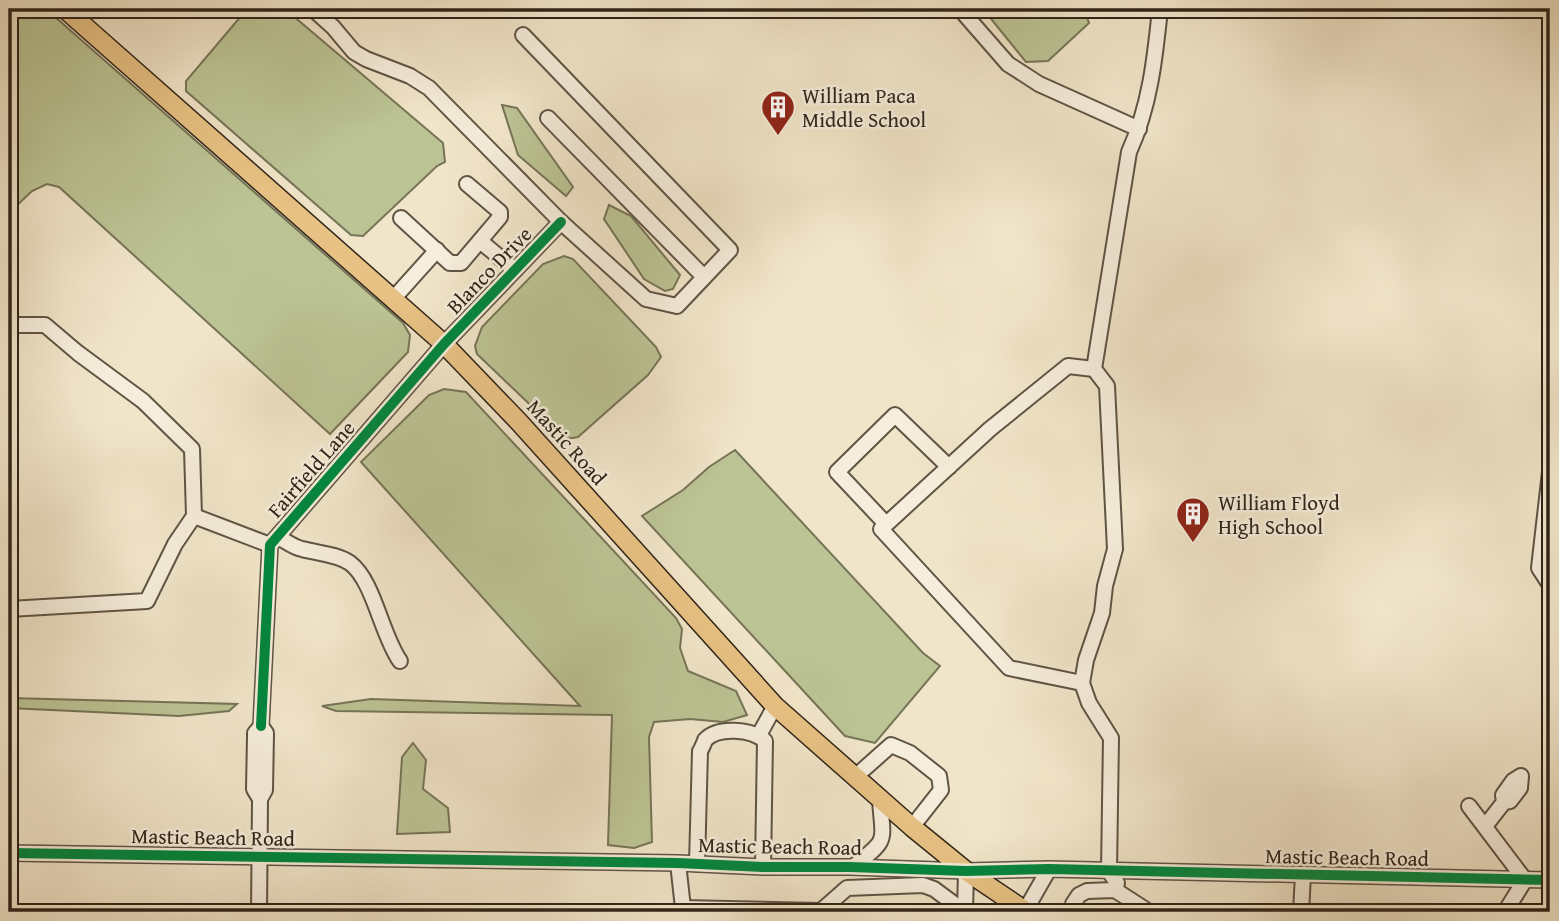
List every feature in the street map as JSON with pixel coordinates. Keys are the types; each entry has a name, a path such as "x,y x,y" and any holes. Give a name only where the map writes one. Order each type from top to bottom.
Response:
{"main road":[{"name":"Mastic Road","path":"65,9 444,344 520,422 775,706 912,827 966,871 1026,912"}],"street":[{"path":"313,9 354,52 366,60 410,76 429,88 561,222 646,299 677,306 730,250 523,35"},
{"path":"960,9 1007,65 1039,84 1139,129"},
{"path":"1094,369 1129,152 1139,129 1154,67 1160,9"},
{"path":"548,118 704,278"},
{"path":"401,218 450,263 461,263 500,217 500,212 467,184"},
{"name":"Blanco Drive","path":"444,344 561,222"},
{"path":"480,241 516,270"},
{"path":"393,299 437,250"},
{"path":"9,325 45,325 78,354 143,401 192,449 194,516 175,544 147,601 9,609"},
{"name":"Fairfield Lane","path":"259,912 260,799 265,790 266,738 261,726 274,541 444,344"},
{"path":"1082,683 1009,668 881,530 990,429 1068,366 1094,369 1107,386 1115,548 1105,586 1102,613 1086,660 1082,683 1089,703 1111,738 1109,871 1117,883 1115,890"},
{"path":"887,524 837,472 895,415 949,467"},
{"path":"1550,472 1539,568 1550,585"},
{"name":"Fairfield Lane","path":"194,516 274,541"},
{"path":"274,541 341,559 357,570 370,591 386,636 400,661"},
{"path":"759,735 775,706"},
{"path":"697,864 701,751 705,741 718,732 746,732 759,735 765,741 763,867"},
{"path":"855,777 891,745 910,753 939,776 941,790 912,827"},
{"path":"678,863 683,910 828,909 847,888 851,867 878,848 883,840 880,800"},
{"path":"1486,825 1504,802"},
{"path":"1469,806 1525,880 1505,912"},
{"name":"Mastic Beach Road","path":"9,853 678,863 966,871 1049,869 1550,880"},
{"path":"1026,912 1049,869"},
{"path":"965,912 966,871"},
{"path":"1300,912 1303,875"},
{"path":"847,888 923,885 934,889 965,912"},
{"path":"1074,912 1073,904 1079,895 1087,891 1115,890 1149,912"}],"green space":[{"path":"9,9 46,9 403,323 410,335 408,352 330,434 59,187 47,184 32,191 9,213"},
{"path":"247,9 285,9 443,143 445,162 437,166 363,236 351,235 186,91 186,81"},
{"path":"983,9 1084,9 1089,23 1048,61 1026,62"},
{"path":"502,105 517,108 573,187 566,196 518,155"},
{"path":"609,205 631,216 680,275 673,289 665,291 644,279 604,219"},
{"path":"564,256 573,259 656,347 661,357 648,375 578,437 566,439 477,354 475,346 482,327 543,264"},
{"path":"444,389 466,392 676,618 682,629 680,648 688,671 736,691 747,715 723,722 690,719 654,722 649,737 652,842 634,848 608,845 612,715 336,711 322,706 371,699 580,706 361,462 429,395"},
{"path":"735,450 923,653 940,666 875,743 845,736 642,516 683,490 709,467"},
{"path":"9,698 237,704 229,711 179,716 9,708"},
{"path":"413,743 426,760 423,789 448,808 450,832 397,834 402,757"}],"cycle path":[{"path":"261,726 270,545 444,344 561,222"},
{"path":"9,853 678,863 966,871 1049,869 1550,880"}],"place":[{"name":"William Paca Middle School","path":"778,137"},
{"name":"William Floyd High School","path":"1193,544"}]}
